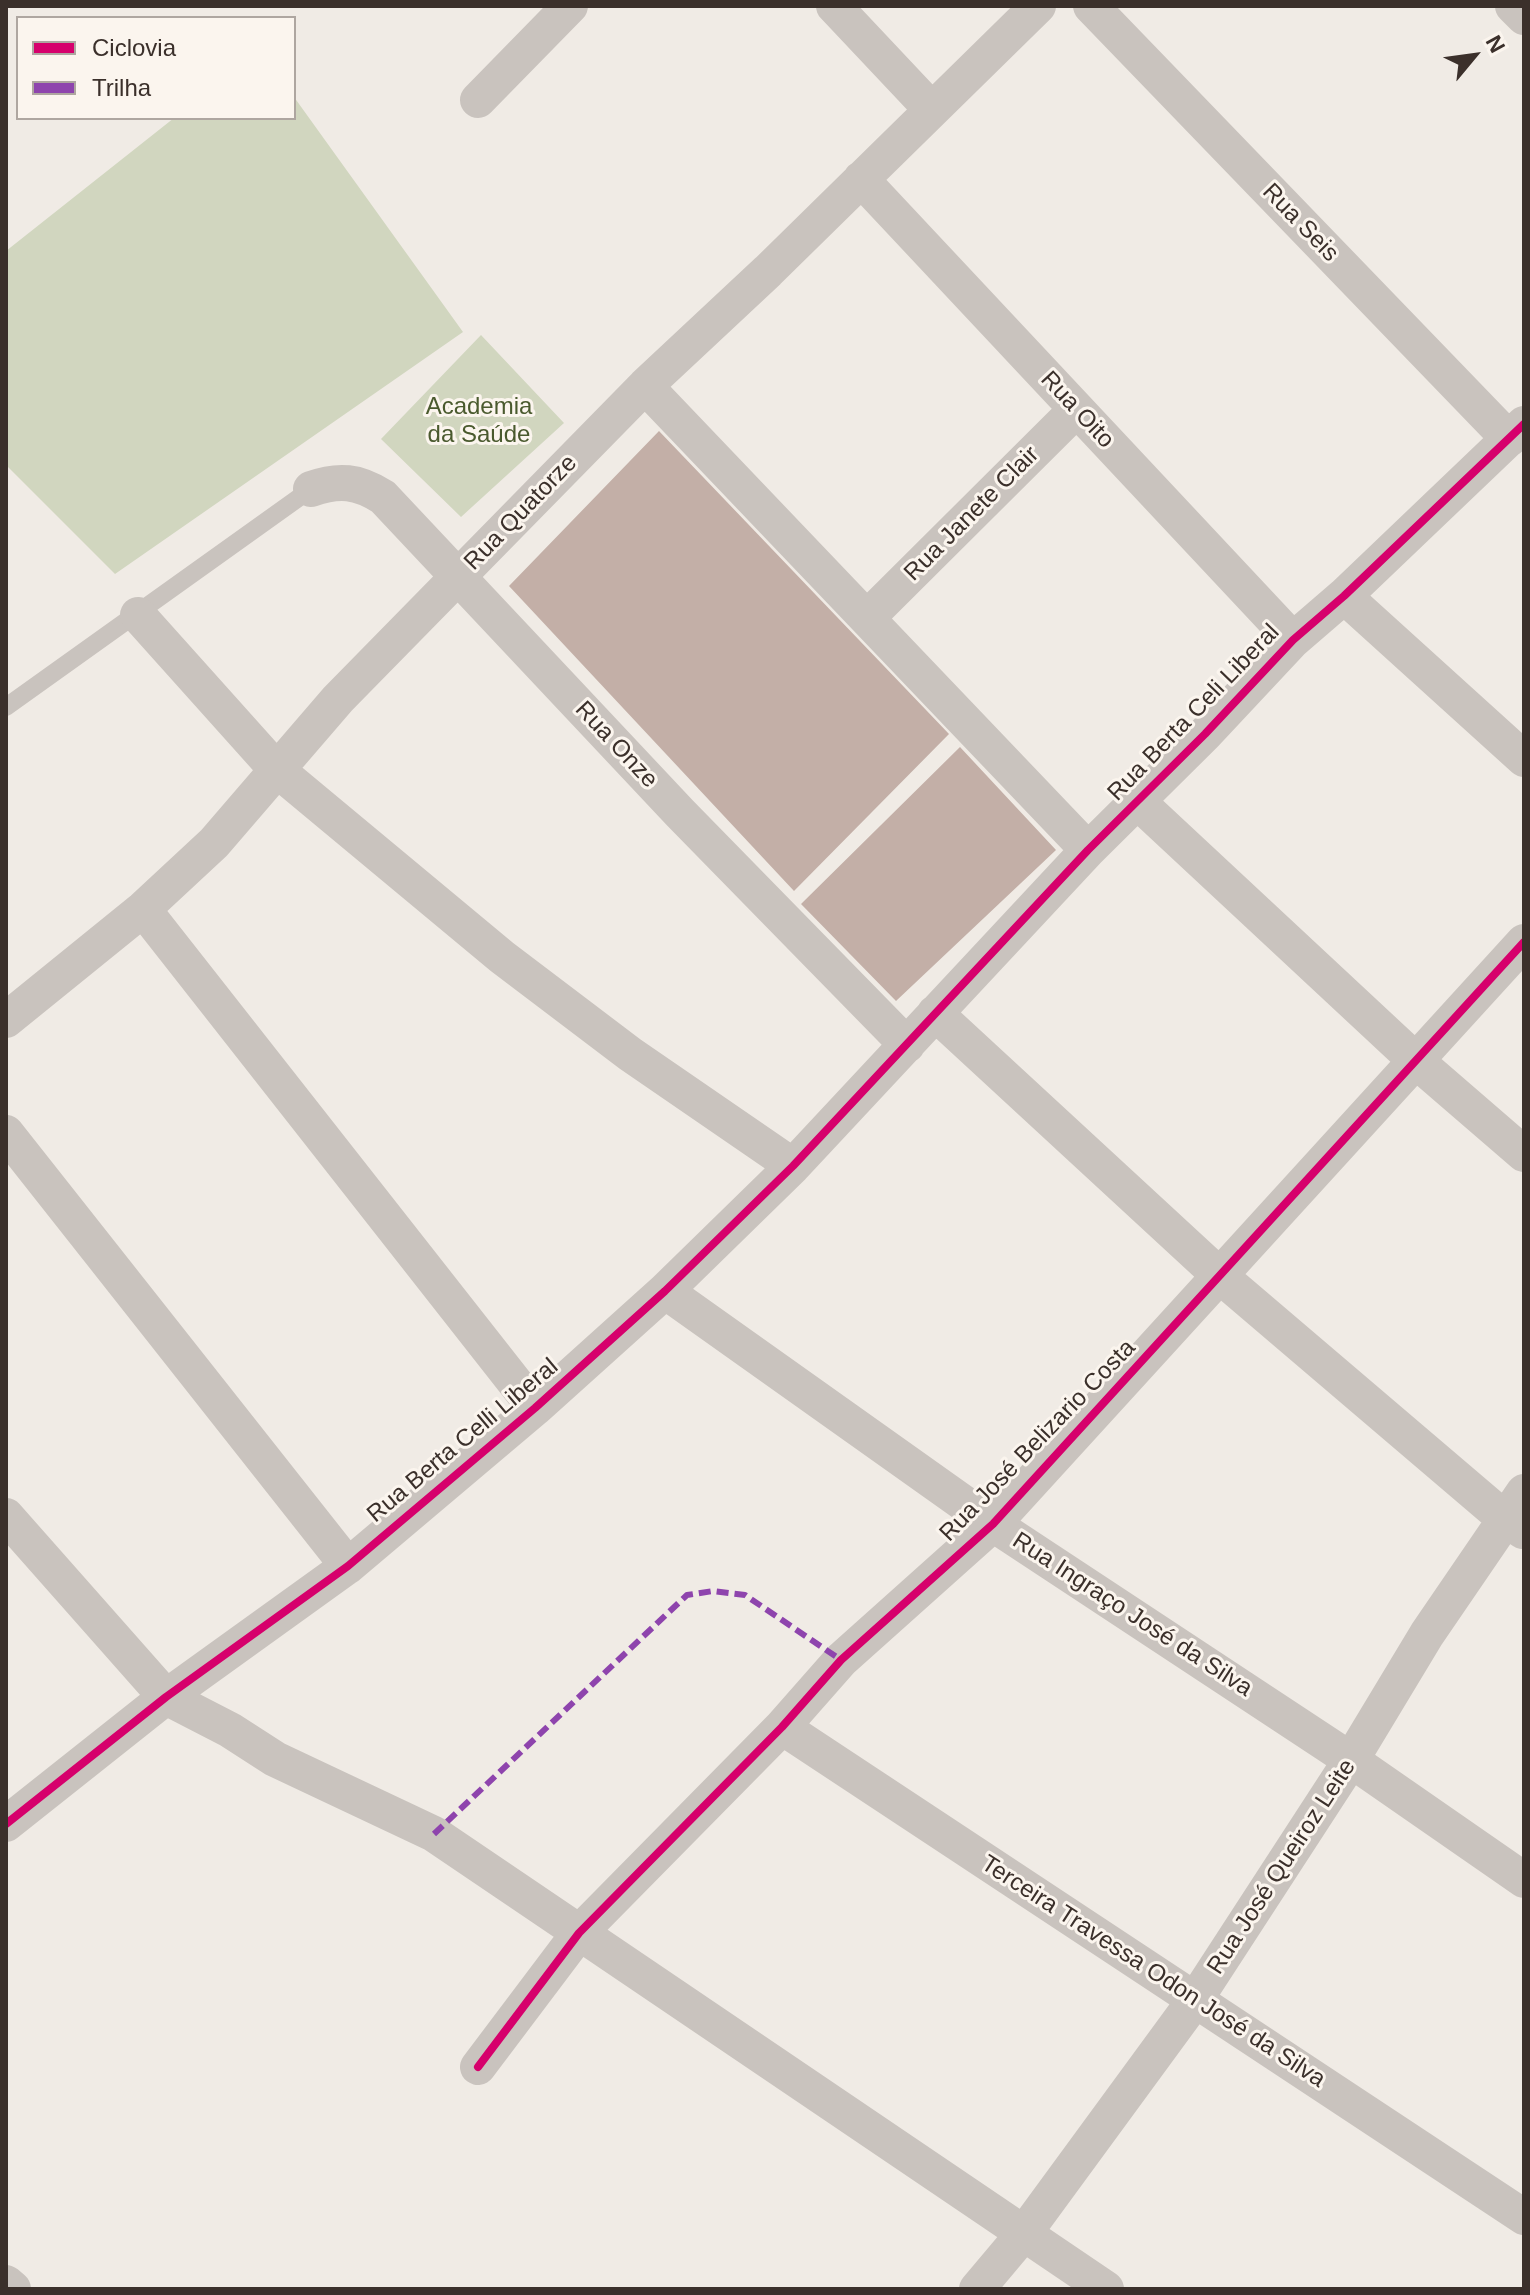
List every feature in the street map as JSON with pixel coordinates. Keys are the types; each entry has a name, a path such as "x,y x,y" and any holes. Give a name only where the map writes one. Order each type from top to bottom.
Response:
{"street":[{"path":"478,100 570,6"},
{"path":"834,6 932,110"},
{"name":"Rua Quatorze","path":"6,1020 143,909 214,843 338,699 645,386 768,271 1038,6"},
{"name":"Rua Seis","path":"1091,6 1516,432"},
{"path":"1513,6 1524,17"},
{"name":"Rua Oito","path":"861,179 1293,640"},
{"path":"645,386 1088,850"},
{"name":"Rua Janete Clair","path":"867,618 1076,410"},
{"name":"Rua Berta Celi Liberal","path":"907,1045 1088,850 1293,640 1344,596 1516,432"},
{"name":"Rua Onze","path":"311,489 329,482 349,481 367,486 383,497 680,813 907,1045"},
{"path":"1344,596 1524,759"},
{"path":"138,615 276,769 502,957 630,1054 793,1166"},
{"path":"1137,801 1415,1060 1524,1154"},
{"path":"143,909 535,1408"},
{"name":"Rua José Belizario Costa","path":"478,2067 579,1933 782,1727 841,1660 993,1524 1524,942"},
{"path":"935,1013 1220,1276 1518,1514"},
{"name":"Rua Berta Celli Liberal","path":"6,1824 166,1697 348,1566 535,1408 665,1291 793,1166 907,1045"},
{"path":"6,1133 348,1566"},
{"name":"Rua Ingraço José da Silva","path":"665,1291 993,1524 1351,1760 1524,1880"},
{"name":"Rua José Queiroz Leite","path":"977,2289 1025,2232 1195,2000 1351,1760 1427,1634 1518,1514"},
{"path":"6,1516 166,1697 230,1730 275,1759 434,1834 1106,2289"},
{"name":"Terceira Travessa Odon José da Silva","path":"782,1727 1524,2217"},
{"path":"6,2283 13,2289"}],"lane":[{"path":"6,707 311,489"}],"green space":[{"path":"296,100 463,332 115,574 6,465 6,251 171,120 296,120"},
{"name":"Academia da Saúde","path":"481,335 564,423 461,517 381,439"}],"building":[{"path":"659,431 949,734 794,891 509,586"},
{"path":"960,747 1056,850 896,1001 801,904"}],"marked path":[{"path":"434,1834 687,1595 713,1591 745,1595 841,1660"}],"cycle path":[{"path":"6,1824 166,1697 348,1566 535,1408 665,1291 793,1166 1088,850 1205,734 1293,640 1344,596 1524,424"},
{"path":"478,2067 579,1933 782,1727 841,1660 993,1524 1524,942"}]}
